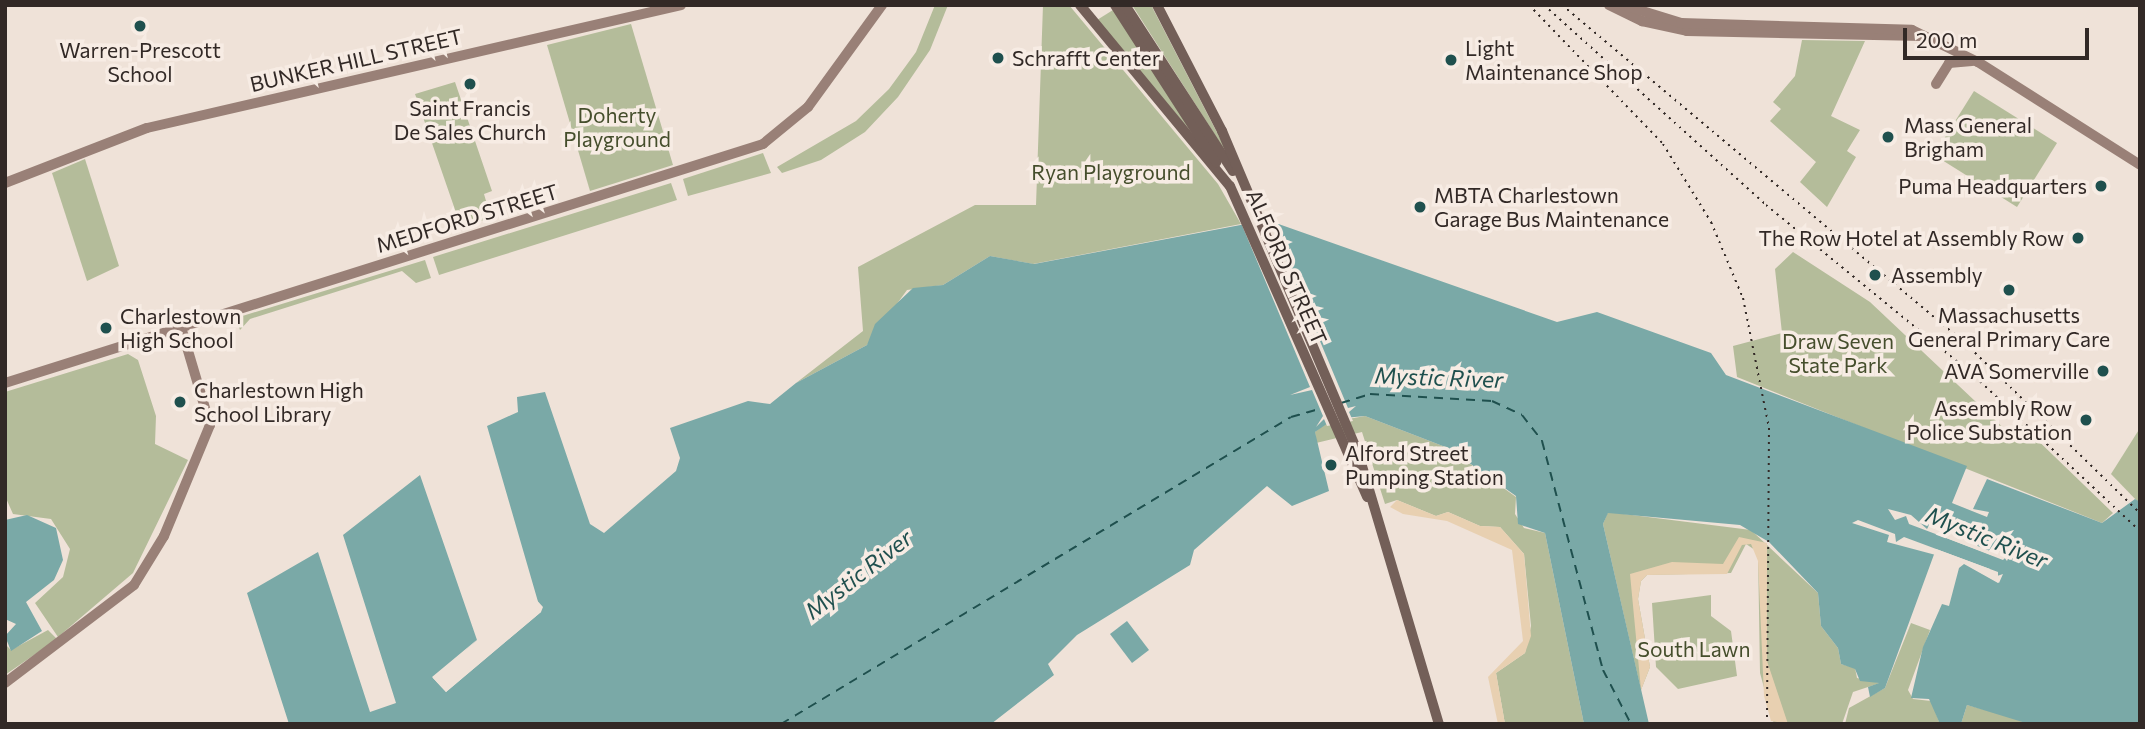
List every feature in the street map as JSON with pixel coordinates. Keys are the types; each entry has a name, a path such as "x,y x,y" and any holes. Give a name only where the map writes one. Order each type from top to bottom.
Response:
{"main road":[{"name":"BUNKER HILL STREET","path":"5,183 147,128 681,5"},
{"name":"MEDFORD STREET","path":"5,383 773,139 808,107 882,5"},
{"name":"ALFORD STREET","path":"1080,5 1253,217"},
{"path":"1115,5 1230,186"},
{"path":"1125,5 1250,197"},
{"name":"ALFORD STREET","path":"1157,5 1250,197 1253,217 1370,502 1439,724"},
{"path":"1609,5 1642,21 1687,31 1926,36"},
{"path":"1623,5 1681,23 1926,36 1978,62 2129,154 2140,164"},
{"path":"1936,84 1949,63 1978,62"},
{"path":"2129,154 2140,156"},
{"path":"5,683 134,585 164,536 210,425 181,327"}],"green space":[{"path":"935,5 948,5 930,50 898,97 865,132 821,160 782,173 777,167 856,121 889,89 916,52"},
{"name":"Ryan Playground","path":"1043,5 1069,5 1218,184 1241,224 1033,264 990,256 943,285 907,290 867,345 796,383 863,331 858,267 975,205 1036,205"},
{"path":"1132,5 1151,5 1224,149"},
{"path":"1113,10 1197,139 1097,20"},
{"name":"Doherty Playground","path":"631,24 673,165 590,191 547,45"},
{"path":"1802,40 1865,41 1831,116 1860,130 1847,151 1856,157 1827,207 1800,182 1816,162 1770,121 1781,109 1773,102 1795,76"},
{"path":"455,82 492,191 484,194 491,218 461,227 415,94"},
{"path":"1974,91 2057,143 2017,207 1934,155"},
{"path":"763,153 771,173 688,196 683,179"},
{"path":"85,159 119,266 87,281 52,173"},
{"path":"671,183 677,200 439,275 433,257"},
{"name":"Draw Seven State Park","path":"1793,252 1870,302 2011,435 2022,425 2113,513 2102,523 1737,377 1733,346 1782,333 1775,269"},
{"path":"425,260 431,278 416,283 402,271 250,319 240,330 236,318"},
{"path":"128,354 138,360 156,416 155,444 188,460 133,573 58,637 35,603 63,577 70,549 51,519 13,514 5,496 5,392"},
{"path":"1365,416 1448,448 1516,497 1515,514 1524,528 1545,533 1584,724 1505,724 1496,673 1525,653 1531,626 1524,554 1500,527 1480,526 1448,512 1436,516 1397,500 1385,504 1362,432 1316,443 1315,432 1326,423"},
{"path":"2140,428 2140,502 2139,503 2111,474"},
{"path":"1608,512 1751,530 1818,593 1821,626 1838,648 1841,664 1855,668 1857,678 1880,683 1853,692 1842,724 1774,724 1760,673 1758,552 1746,544 1731,573 1647,575 1641,581 1638,599 1650,667 1641,690 1603,524"},
{"name":"South Lawn","path":"1711,595 1711,616 1731,631 1737,676 1678,689 1656,667 1652,603"},
{"path":"1911,623 1930,630 1908,690 1913,699 1931,701 1940,724 1845,724 1849,708 1885,688"},
{"path":"48,630 57,639 5,675 5,644 11,650"},
{"path":"1967,705 2008,716 2029,724 1961,724"}],"sand":[{"path":"1397,500 1436,516 1448,512 1480,526 1500,527 1524,554 1531,636 1525,653 1496,673 1505,724 1498,724 1488,677 1523,641 1512,550 1447,521 1403,514 1390,507"},
{"path":"1739,537 1767,543 1767,661 1788,724 1771,721 1764,696 1758,561 1751,544 1742,545 1727,574 1647,575 1641,581 1638,599 1650,667 1641,690 1630,574 1672,562 1723,564"}],"water":[{"name":"Mystic River","path":"1267,220 1557,322 1597,312 1711,353 1726,375 1967,466 1952,503 1987,517 1989,512 1973,509 1987,479 2102,523 2135,499 2140,502 2140,724 2029,724 1967,705 1961,724 1940,724 1929,699 1911,698 1923,647 1942,604 1949,606 1959,568 1964,564 1998,583 1998,572 1936,549 1885,688 1870,697 1868,687 1879,683 1860,681 1855,669 1841,664 1838,648 1821,626 1818,593 1769,542 1740,525 1608,513 1603,524 1649,724 1584,724 1545,533 1518,524 1516,496 1448,448 1365,416 1334,419 1315,432 1329,491 1292,506 1267,486 1194,550 1190,565 1077,635 1048,664 1054,675 991,724 289,724 247,593 318,552 370,712 396,703 343,535 420,475 477,640 433,678 446,692 541,612 487,426 518,412 517,397 545,392 590,524 604,533 676,471 680,458 670,428 748,401 770,404 796,383 867,345 875,324 913,288 943,285 990,256 1034,264","holes":["1944,527 1979,540 1977,546 1990,551 2011,552 2003,560 1941,536"]},
{"path":"27,515 56,528 63,560 54,580 26,602 42,631 11,651 5,636 16,624 5,619 5,520"},
{"path":"1127,621 1149,650 1132,663 1110,634"}],"pier":[{"path":"1268,217 1348,408 1356,406 1349,412 1353,421 1327,426 1324,419 1316,427 1323,416 1312,390 1290,395 1310,387 1241,223"},
{"path":"1888,509 1911,515 1927,529 1931,522 1972,537 1945,534 1974,545 1980,540 1977,546 1989,551 1999,547 2011,552 2007,561 1999,551 1994,556 1909,524 1906,516 1895,520"},
{"path":"1858,520 1895,534 1896,542 1904,537 1990,569 1982,569 1991,578 2003,574 1999,583 1962,562 1887,542 1889,535 1852,523"},
{"path":"533,596 543,607 541,612 446,692 432,677 479,638 437,677 446,687 539,609"}],"ferry route":[{"path":"1341,403 1370,394 1492,401 1522,415 1542,441 1603,670 1631,724"},
{"path":"781,724 1291,417 1322,408"}],"railway":[{"path":"1529,5 1663,144 1711,222 1743,298 1769,428 1767,724"},
{"path":"1544,5 1766,205 1970,372 2140,531"},
{"path":"1562,5 1965,343 2140,513"}],"place":[{"name":"Warren-Prescott School","path":"140,26"},
{"name":"Schrafft Center","path":"998,58"},
{"name":"Light Maintenance Shop","path":"1451,60"},
{"name":"Saint Francis De Sales Church","path":"470,84"},
{"name":"Mass General Brigham","path":"1888,137"},
{"name":"Puma Headquarters","path":"2101,186"},
{"name":"MBTA Charlestown Garage Bus Maintenance","path":"1420,207"},
{"name":"The Row Hotel at Assembly Row","path":"2078,238"},
{"name":"Assembly","path":"1875,275"},
{"name":"Massachusetts General Primary Care","path":"2009,290"},
{"name":"Charlestown High School","path":"106,328"},
{"name":"AVA Somerville","path":"2103,371"},
{"name":"Charlestown High School Library","path":"180,402"},
{"name":"Assembly Row Police Substation","path":"2086,420"},
{"name":"Alford Street Pumping Station","path":"1331,465"}]}
